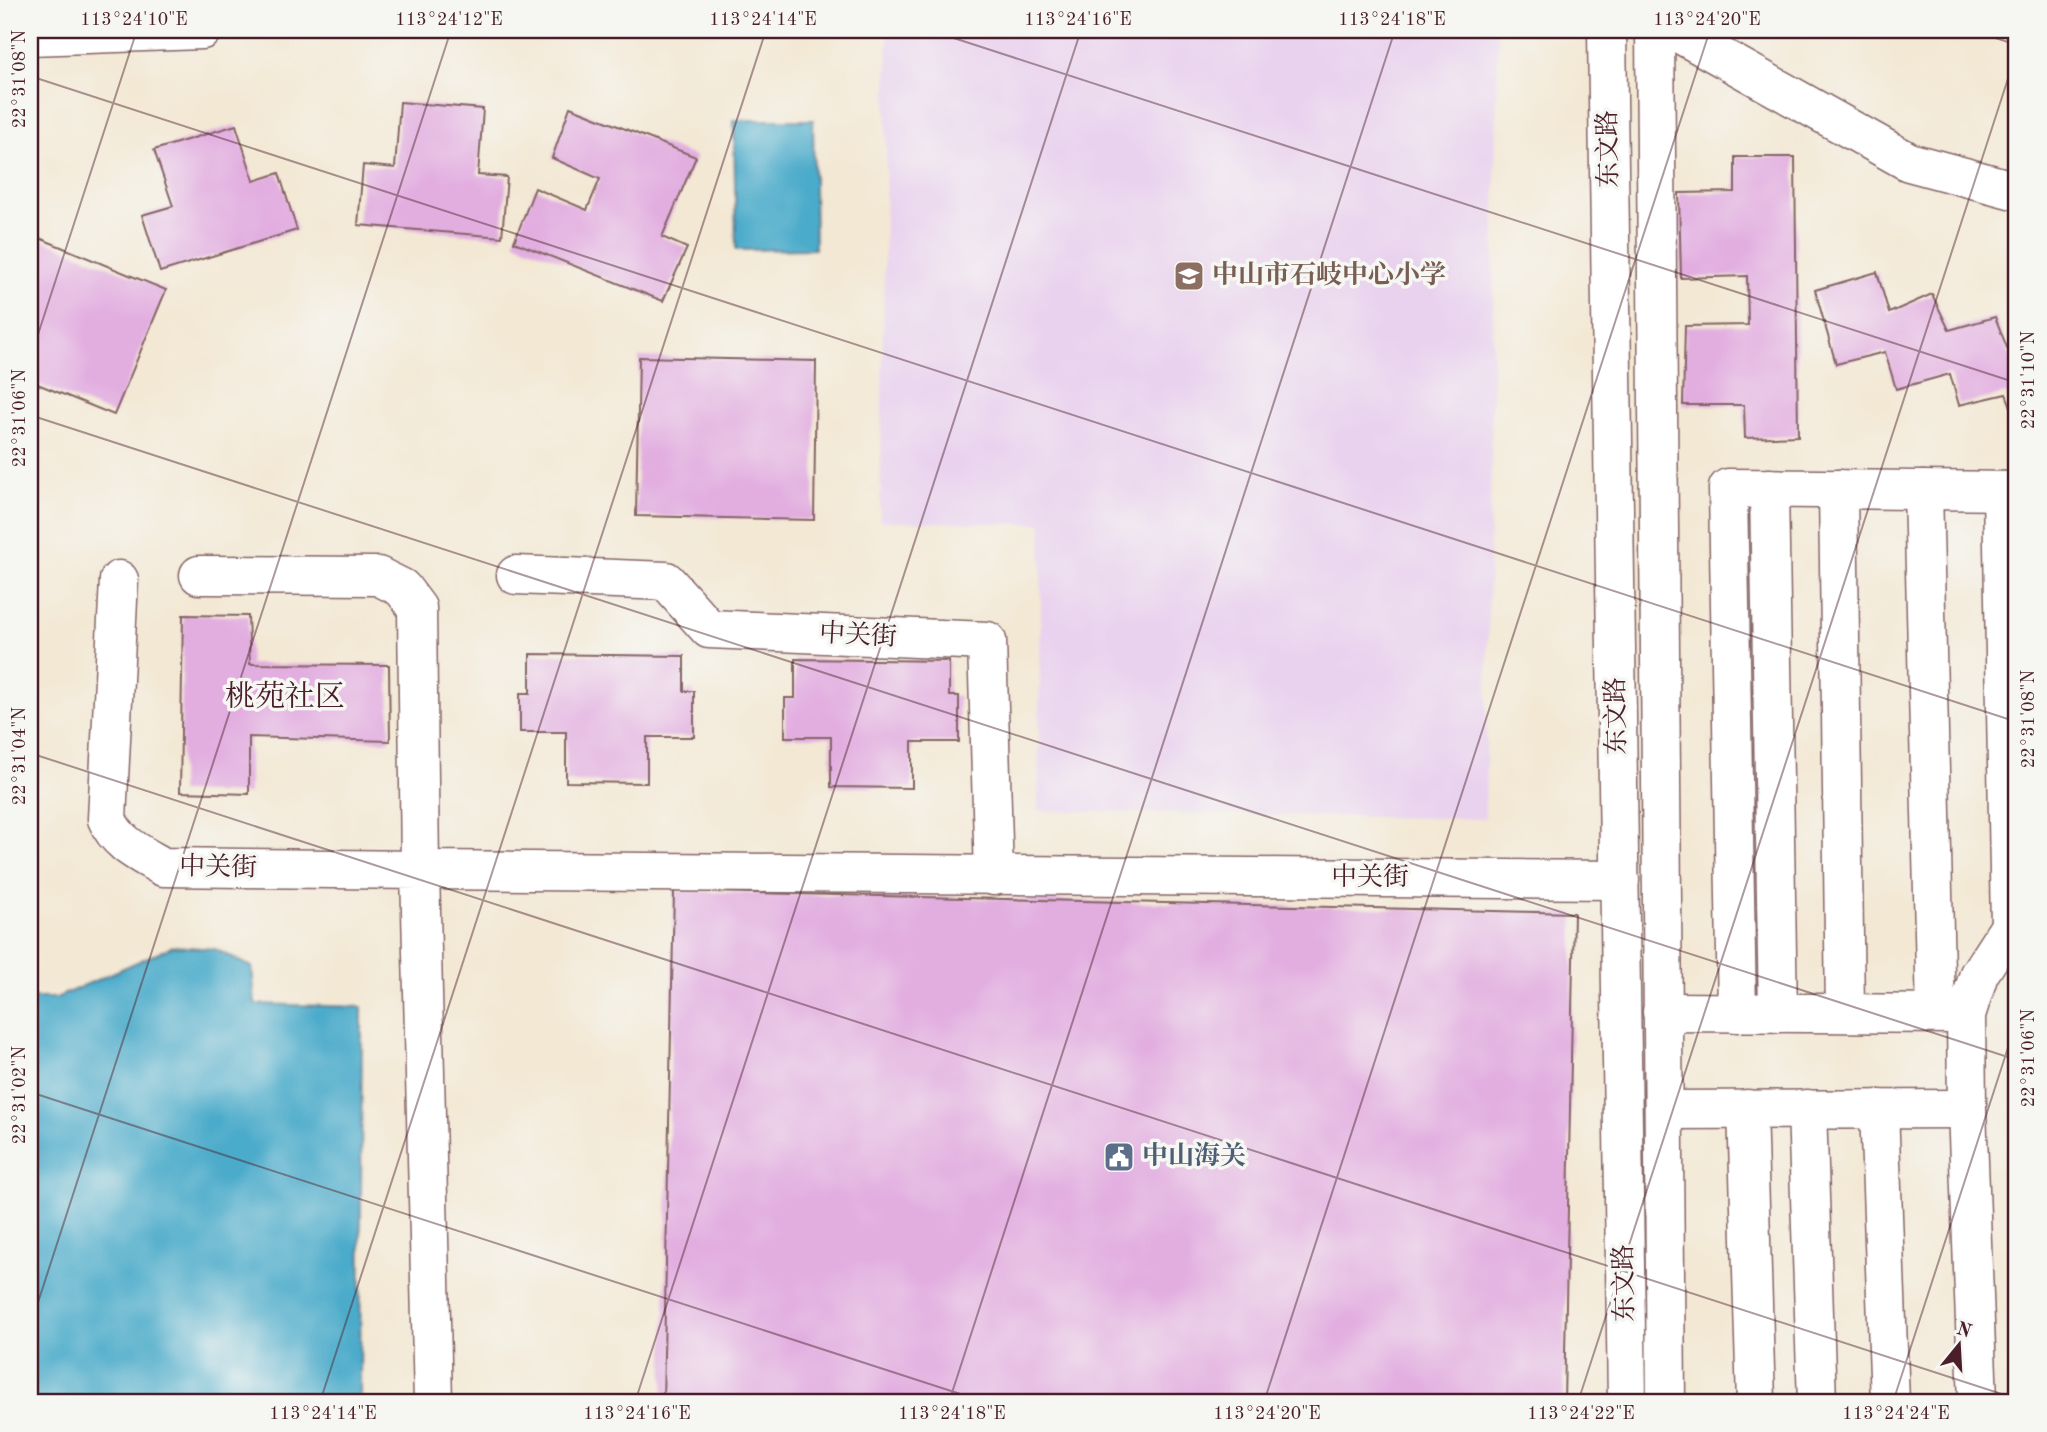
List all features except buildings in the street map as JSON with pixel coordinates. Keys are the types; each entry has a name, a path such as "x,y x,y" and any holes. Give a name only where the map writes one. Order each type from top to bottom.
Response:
{"street":[{"path":"30,36 202,30"},
{"name":"东文路","path":"1607,30 1627,1402"},
{"name":"东文路","path":"1655,30 1666,1402"},
{"path":"1673,30 1909,162 2017,191"},
{"path":"1737,1013 1728,488 2010,491 2014,923 1951,1014"},
{"path":"1769,488 1778,1013"},
{"path":"1838,489 1845,1012"},
{"path":"1923,490 1951,1014 1967,1109 1978,1402"},
{"path":"199,575 378,576 402,588 417,608 420,870 433,1402"},
{"name":"中关街","path":"516,575 666,581 709,629 988,641 994,876"},
{"name":"中关街","path":"119,580 107,819 112,832 129,847 163,867 1619,880"},
{"path":"1662,1012 1951,1014"},
{"path":"1747,1109 1756,1402"},
{"path":"1807,1109 1817,1402"},
{"path":"1879,1109 1891,1402"},
{"path":"1664,1110 1967,1109"}],"shaded area":[{"name":"中山市石岐中心小学","path":"888,30 1498,30 1485,819 1038,811 1042,524 880,521"}],"water":[{"path":"734,120 813,120 815,249 736,250"},
{"path":"173,946 215,949 252,967 255,1004 362,1007 360,1402 30,1402 30,998 56,998"}],"place":[{"name":"中山市石岐中心小学","path":"1189,276"},
{"name":"中山海关","path":"1119,1157"}],"district":[{"name":"桃苑社区","path":"285,698"}]}
